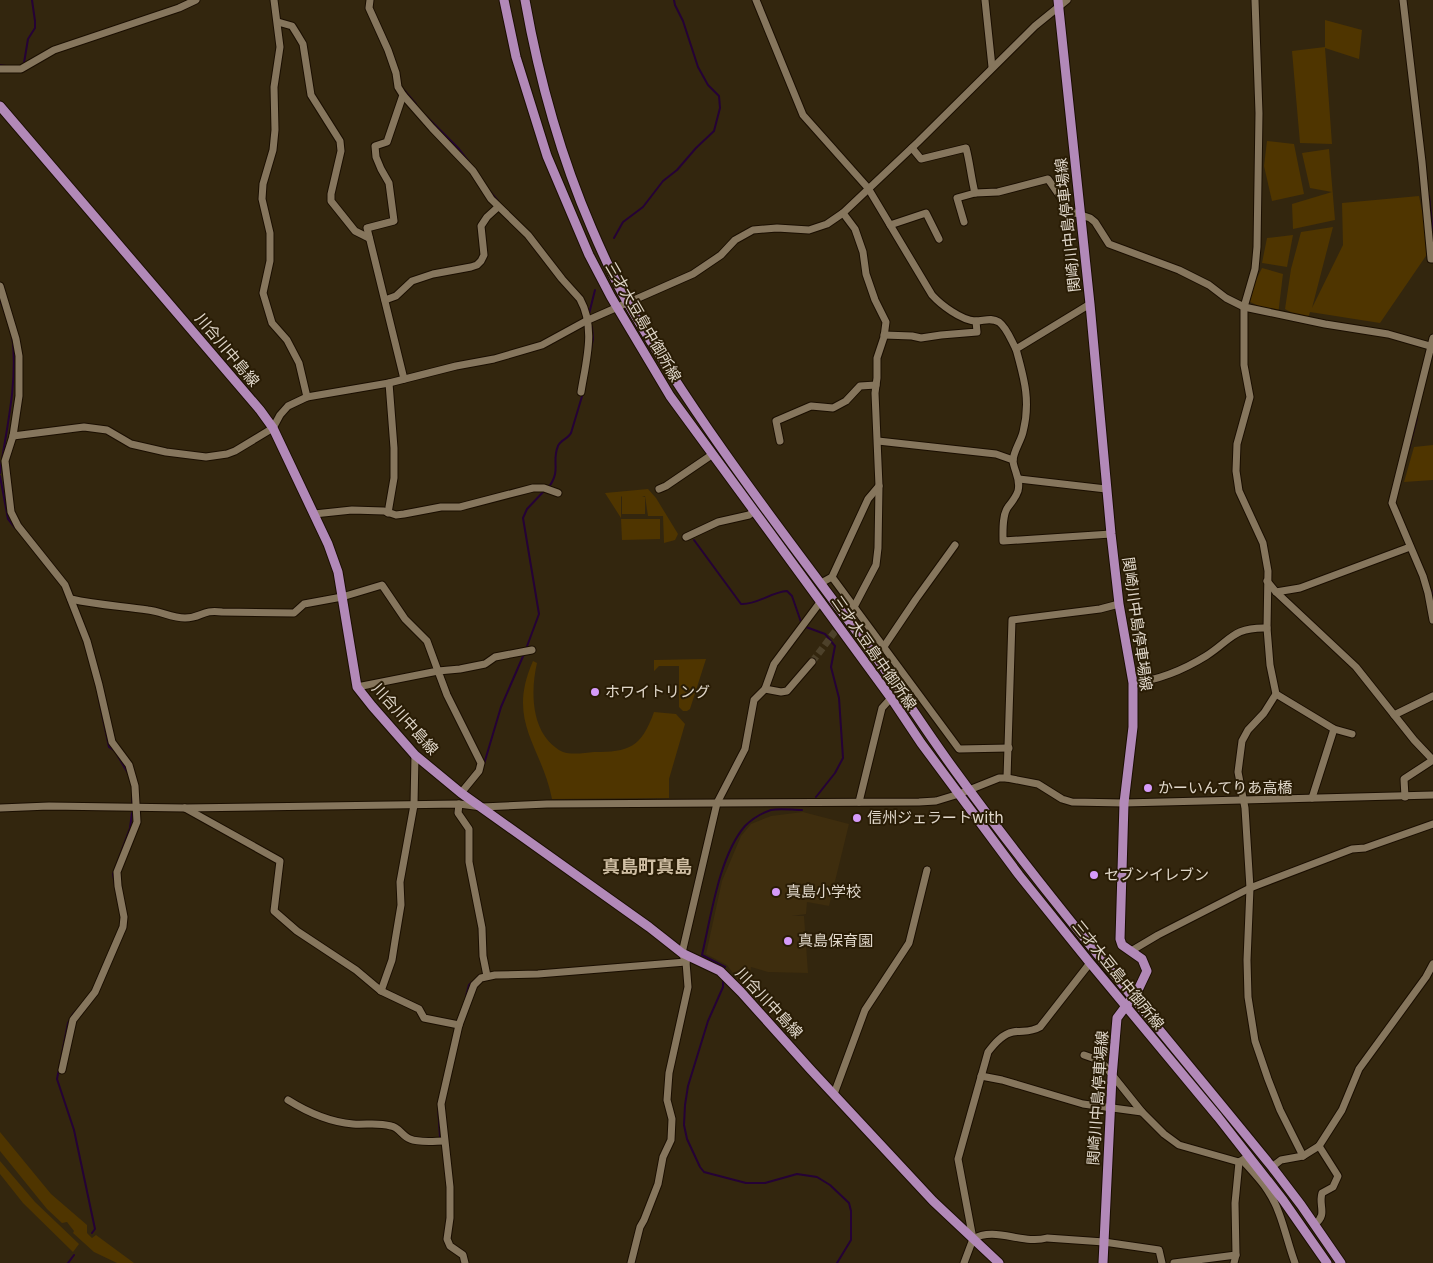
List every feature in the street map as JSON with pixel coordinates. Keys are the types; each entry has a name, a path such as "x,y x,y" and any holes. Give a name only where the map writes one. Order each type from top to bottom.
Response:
{"main road":[{"name":"三才大豆島中御所線","path":"504,0 519,66 547,156 589,255 635,340 670,396 821,601 921,743 1019,874 1218,1117 1243,1160 1283,1200 1326,1263"},
{"name":"三才大豆島中御所線","path":"525,0 543,85 574,188 600,249 657,352 714,438 875,656 970,790 1083,937 1272,1167 1341,1263"},
{"name":"関崎川中島停車場線","path":"1058,3 1090,304 1106,489 1119,604 1133,683 1133,727 1124,803 1120,939 1122,945 1142,958 1147,971 1138,990 1117,1018 1112,1077 1103,1263"},
{"name":"川合川中島線","path":"0,106 260,410 273,428 328,544 335,563 357,687 415,755 461,793 649,927 682,953 720,970 933,1201 999,1263"}],"street":[{"path":"0,69 21,69 54,50 179,8 196,0"},
{"path":"274,0 280,47 274,88 275,130 273,150 262,199 270,233 270,260 263,293 272,323 287,340 299,363 307,397"},
{"path":"370,0 369,8 388,50 396,72 398,87 403,95 473,171 491,199 528,235 580,299 590,338 581,392"},
{"path":"756,0 802,115 868,188 932,295 943,306 967,319 976,321 992,319 1000,323 1006,328 1016,349 1025,382 1028,404 1023,433 1013,460 1019,479 1018,491 1008,508 1003,528 1003,541 1111,534"},
{"path":"985,0 992,67"},
{"path":"13,436 71,428 107,430 131,444 166,452 206,457 227,454 273,428 280,415 288,406 307,397 389,383 456,366 494,359 542,345 586,321 694,274 721,255 735,240 753,230 777,228 809,230 828,224 843,213 912,148 1058,3 1067,0"},
{"path":"1255,0 1258,113 1257,247 1255,269 1244,307 1244,366 1250,397 1237,444 1236,471 1239,491 1263,543 1268,571 1267,628 1270,664 1276,694 1264,713 1248,730 1242,741 1238,772 1244,799 1250,888 1248,912 1248,988 1255,1042 1280,1110 1303,1156"},
{"path":"1403,0 1431,259 1433,259"},
{"path":"278,22 292,26 297,34 302,44 311,95 340,141 341,152 331,201 355,231 369,238"},
{"path":"403,95 387,142 375,146 376,157 389,183 394,221 367,228 404,379"},
{"path":"912,148 921,159 966,148 975,193"},
{"path":"964,222 957,198 975,193 998,192 1048,179 1068,208 1095,222 1109,244 1179,270 1209,285 1226,298 1244,307 1325,324 1388,334 1432,347"},
{"path":"385,300 396,296 412,281 433,274 471,268 481,261 484,255 481,226 487,217 498,207"},
{"path":"843,213 855,229 864,252 866,274 886,322 877,358 875,393 879,486 879,527 876,565 855,605"},
{"path":"890,225 926,213 939,239"},
{"path":"0,286 16,339 19,356 19,396 13,436 5,461 11,512 18,526 65,585 71,599 89,650 112,742 129,765 135,786 137,807 137,822 117,872 124,917 123,927 95,992 74,1020 62,1070"},
{"path":"1016,349 1090,304"},
{"path":"884,335 921,338 977,332 976,321"},
{"path":"1433,338 1392,503 1426,584 1433,620"},
{"path":"388,513 394,478 394,448 389,383"},
{"path":"780,441 776,421 811,406 833,408 846,401 860,386 876,385"},
{"path":"878,441 996,454 1013,460"},
{"path":"659,489 713,454"},
{"path":"1019,479 1106,489"},
{"path":"821,583 832,577 868,499 879,486"},
{"path":"314,514 352,510 396,515 441,507 460,507 533,488 547,489 558,493"},
{"path":"686,537 718,522 749,515 754,511"},
{"path":"875,656 884,648 916,599 955,546"},
{"path":"1276,592 1300,588 1410,547"},
{"path":"832,577 959,749 1009,748"},
{"path":"1267,581 1276,592 1356,667 1414,740 1433,760 1404,778 1405,796"},
{"path":"71,599 104,606 150,610 186,618 198,617 204,612 213,610 294,612 304,604 342,597 382,585 404,618 427,641 452,704 480,762 479,771 461,793"},
{"path":"631,1263 640,1226 658,1184 663,1157 671,1140 672,1119 668,1100 669,1074 688,987 686,962 682,953 717,803 745,749 754,700 765,689 774,664 821,601"},
{"path":"1007,778 1012,620 1100,609 1119,604"},
{"path":"1133,683 1183,669 1206,656 1232,635 1243,630 1267,628"},
{"path":"357,687 485,664 495,657 528,651"},
{"path":"765,689 781,692 787,691 812,662"},
{"path":"1276,694 1334,729 1352,734"},
{"path":"1394,715 1433,696"},
{"path":"859,802 882,708 891,698"},
{"path":"1312,798 1334,729"},
{"path":"381,991 392,960 401,905 400,882 414,805 415,755"},
{"path":"0,808 49,806 185,808 459,804 482,808 547,804 936,801 999,778 1038,784 1062,799 1072,802 1124,803 1433,795"},
{"path":"459,804 458,813 469,829 469,862 482,928 483,956 487,976"},
{"path":"185,808 280,861 274,911 297,931 356,970 381,991 419,1009 424,1018 459,1025"},
{"path":"1131,951 1158,935 1250,888 1352,849 1365,848 1433,824"},
{"path":"834,1094 866,1010 909,943 927,870"},
{"path":"465,1263 463,1255 450,1246 447,1239 450,1218 450,1187 441,1104 459,1025 474,984 487,976 686,962"},
{"path":"964,1263 973,1240 958,1159 988,1052 995,1042 1010,1032 1033,1031 1040,1027 1090,963"},
{"path":"1272,1167 1281,1160 1303,1156 1320,1146 1342,1110 1359,1069 1426,977 1433,964"},
{"path":"1084,1056 1101,1061 1142,1112 1164,1134 1179,1145 1243,1160 1268,1190 1279,1212 1295,1263"},
{"path":"981,1076 1002,1080 1083,1104 1142,1112"},
{"path":"288,1100 323,1118 340,1122 381,1124 396,1127 410,1139 444,1141"},
{"path":"1314,1224 1322,1216 1322,1192 1333,1187 1338,1176 1320,1146"},
{"path":"1234,1263 1236,1255 1235,1203 1243,1160"},
{"path":"973,1240 979,1236 1000,1235 1020,1240 1041,1240 1047,1238 1104,1242 1159,1250 1162,1263"},
{"path":"1174,1263 1236,1255"}],"shaded area":[{"path":"1325,20 1362,30 1359,59 1325,48 1332,144 1300,143 1292,51 1325,47"},
{"path":"1267,141 1294,144 1304,194 1272,201 1264,166"},
{"path":"1329,149 1335,220 1293,229 1292,204 1332,192 1310,188 1302,153"},
{"path":"1419,196 1430,250 1380,323 1310,312 1307,321 1285,309 1291,269 1301,232 1333,227 1312,308 1343,245 1342,203"},
{"path":"1293,235 1287,267 1262,263 1267,238"},
{"path":"1262,268 1283,274 1278,315 1246,300"},
{"path":"1433,445 1433,480 1404,482 1414,447"},
{"path":"648,489 656,498 678,534 675,540 664,543 663,516 648,516 645,496 642,496 645,497 645,514 622,514 621,496 621,518 605,493"},
{"path":"621,519 660,519 660,539 622,540"},
{"path":"706,659 690,709 683,711 679,707 679,666 659,666 654,671 654,660"},
{"path":"533,661 537,663 534,687 535,713 544,736 552,745 563,752 578,754 625,749 639,740 654,712 676,714 685,724 669,779 669,798 552,799 524,717 523,701 526,682"},
{"name":"真島小学校","path":"803,812 849,824 829,906 807,902 806,914 792,916 804,916 808,973 768,972 751,967 749,981 743,987 727,965 706,954 722,881 741,836 751,824 771,816"},
{"path":"0,1132 51,1194 87,1225 87,1233 92,1238 96,1235 134,1263 117,1263 94,1252 73,1233 74,1231 67,1222 62,1223 47,1209 0,1151"},
{"path":"0,1161 35,1202 79,1244 73,1252 23,1203 0,1174"}],"waterway":[{"path":"20,66 24,63 28,39 35,28 32,0"},
{"path":"614,238 623,222 643,207 663,181 677,170 714,131 720,108 719,96 708,85 698,67 674,0"},
{"path":"395,60 398,70"},
{"path":"0,65 6,66"},
{"path":"403,89 416,104"},
{"path":"425,115 459,149 473,167"},
{"path":"488,189 498,201"},
{"path":"1429,196 1433,234"},
{"path":"589,314 595,290"},
{"path":"0,299 11,332 14,359 14,376 0,473"},
{"path":"591,349 593,339 592,327"},
{"path":"548,488 554,476 555,457 558,446 571,433 583,393"},
{"path":"1409,449 1417,418"},
{"path":"0,476 8,519 15,528"},
{"path":"526,649 539,614 523,518 527,509 544,491"},
{"path":"694,540 741,604 753,603 787,591 792,596 801,622"},
{"path":"1431,590 1433,599"},
{"path":"806,627 825,634 835,646 831,667 839,698 843,758 835,773 816,797"},
{"path":"484,764 501,707 524,654"},
{"path":"98,695 109,747 115,751 129,775"},
{"path":"132,787 132,804"},
{"path":"725,967 702,955 717,888 729,853 745,826 757,816 775,809 802,810"},
{"path":"118,902 113,874 130,828 132,813"},
{"path":"723,981 723,987 708,1021 688,1086 684,1125 687,1139 704,1172 746,1183 765,1183 797,1174 817,1177 830,1185 849,1203 851,1211 851,1240 837,1263"},
{"path":"466,996 469,985 472,982"},
{"path":"77,1010 68,1023 57,1079 74,1130 95,1229 92,1233"},
{"path":"438,1106 440,1137"},
{"path":"68,1263 74,1255"}],"tunnel":[{"path":"812,662 855,605"}],"place":[{"name":"ホワイトリング","path":"595,692"},
{"name":"かーいんてりあ高橋","path":"1148,788"},
{"name":"信州ジェラートwith","path":"857,818"},
{"name":"セブンイレブン","path":"1094,875"},
{"name":"真島小学校","path":"776,892"},
{"name":"真島保育園","path":"788,941"}],"district":[{"name":"真島町真島","path":"647,867"}]}
